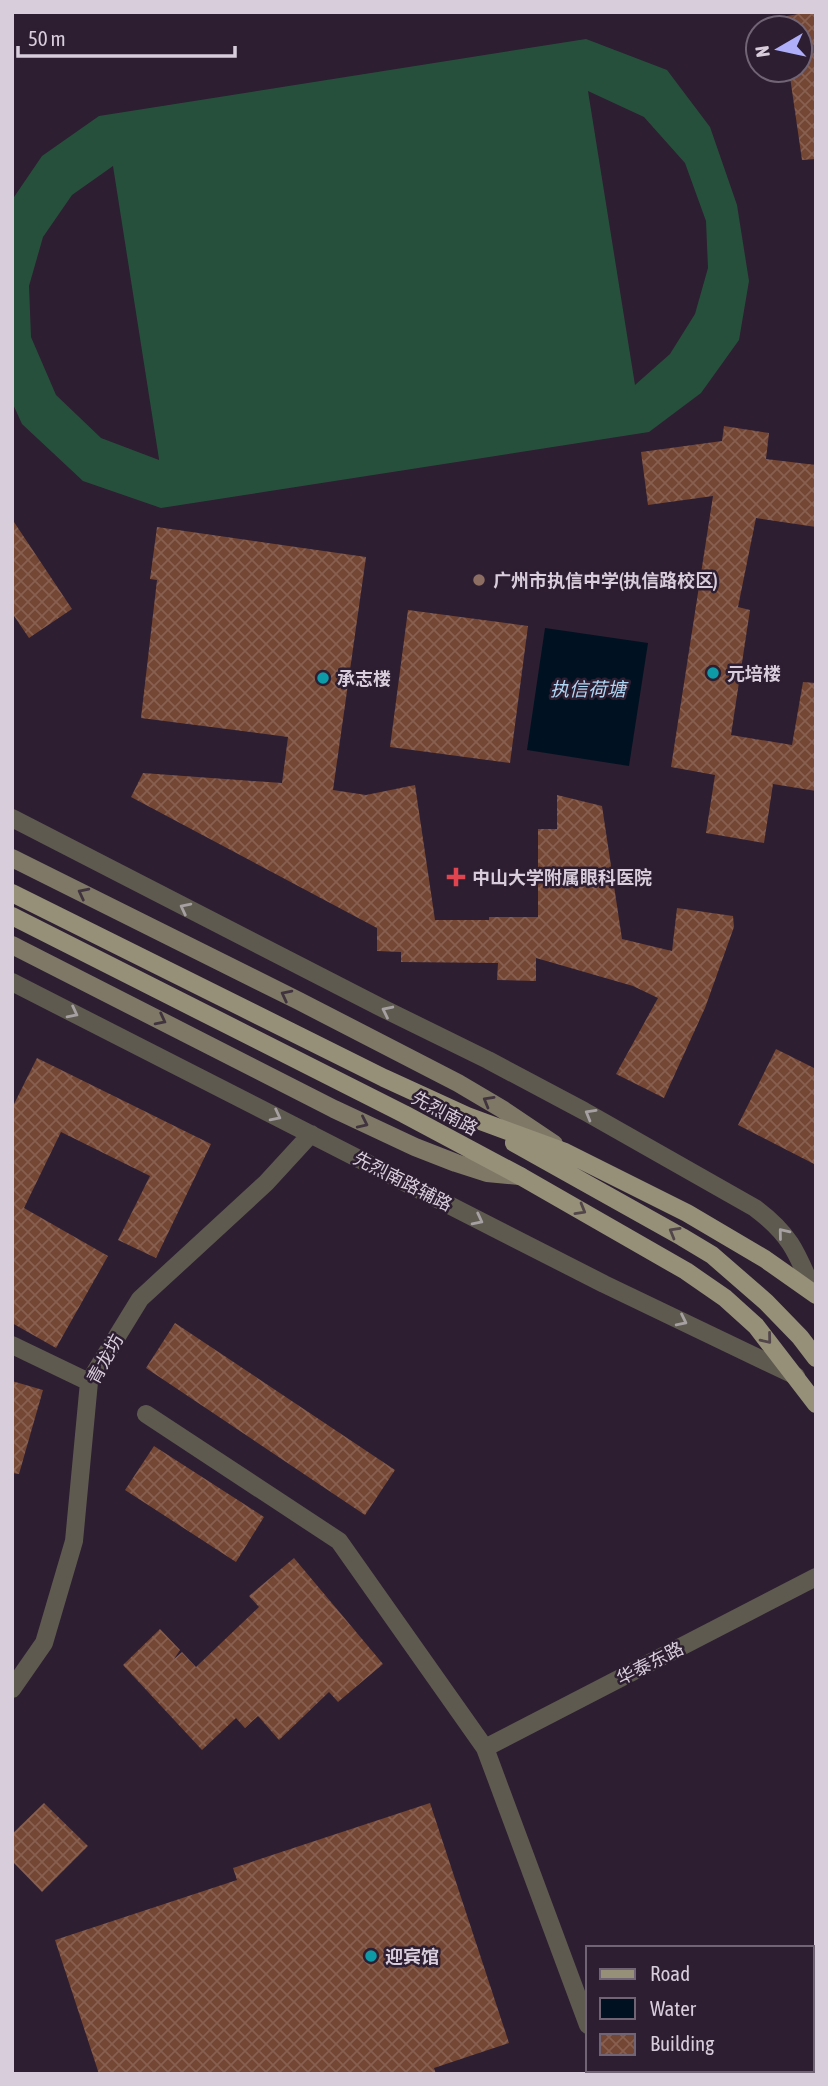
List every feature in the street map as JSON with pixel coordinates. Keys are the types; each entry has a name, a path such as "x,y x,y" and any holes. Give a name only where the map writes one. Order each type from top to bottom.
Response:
{"main road":[{"path":"12,858 458,1083 565,1152"},
{"name":"先烈南路","path":"12,893 384,1079 467,1116 565,1152 687,1213 765,1259 815,1294"},
{"name":"先烈南路","path":"12,916 522,1177 686,1271 725,1298 755,1326 816,1404"},
{"path":"12,945 334,1109 415,1147 487,1173 522,1177"},
{"name":"先烈南路","path":"467,1116 712,1255 766,1302 816,1358"}],"street":[{"path":"12,818 355,995 488,1060 755,1208 774,1222 787,1237 815,1294"},
{"name":"先烈南路辅路","path":"12,982 604,1284 796,1376"},
{"name":"青龙坊","path":"12,1689 44,1643 74,1541 89,1382 140,1299 266,1183 311,1134"},
{"path":"12,1345 89,1382"},
{"path":"146,1415 339,1541 485,1748 586,2020"},
{"name":"华泰东路","path":"485,1748 816,1577"}],"green space":[{"path":"586,39 667,70 710,127 737,205 749,281 739,340 701,393 649,432 161,508 83,481 22,424 12,402 12,200 42,156 99,116","holes":["588,91 644,117 685,163 706,221 708,268 695,314 670,354 635,385","113,166 159,459 159,460 101,438 56,395 31,337 29,286 43,237 72,195"]}],"water":[{"name":"执信荷塘","path":"545,628 648,643 629,766 527,750"}],"building":[{"path":"816,12 816,159 802,160 791,84 814,84 814,14 798,14"},
{"path":"724,426 769,433 766,459 816,465 816,527 756,518 738,607 750,610 731,735 792,745 803,682 816,683 816,791 773,784 764,843 706,833 715,775 671,767 713,496 648,505 641,452 722,441"},
{"path":"12,519 72,609 29,638 12,613"},
{"path":"157,527 366,557 333,790 366,795 415,785 435,920 538,917 538,829 557,829 557,795 602,806 622,939 672,951 677,908 733,916 734,927 705,1008 664,1098 616,1074 658,998 633,986 536,958 536,981 497,980 498,963 401,962 401,952 377,951 377,928 131,797 143,773 282,783 288,737 141,718 157,580 150,579"},
{"path":"408,610 528,626 510,763 390,747"},
{"path":"776,1049 816,1069 816,1165 738,1125"},
{"path":"37,1058 211,1144 156,1258 118,1240 150,1176 61,1132 24,1208 108,1256 56,1348 12,1323 12,1108"},
{"path":"175,1323 395,1470 365,1515 146,1368"},
{"path":"12,1381 43,1390 19,1474 12,1473"},
{"path":"154,1446 264,1517 236,1562 125,1490"},
{"path":"294,1558 383,1664 338,1702 329,1692 279,1740 258,1716 245,1728 236,1718 202,1750 123,1665 160,1629 180,1650 174,1659 182,1652 196,1667 259,1607 249,1596"},
{"path":"44,1803 88,1846 42,1892 12,1861 12,1834"},
{"name":"迎宾馆","path":"430,1803 509,2043 434,2068 436,2074 99,2074 55,1940 237,1880 233,1868"}],"place":[{"name":"广州市执信中学(执信路校区)","path":"479,580"},
{"name":"元培楼","path":"713,673"},
{"name":"承志楼","path":"323,678"},
{"name":"中山大学附属眼科医院","path":"456,877"},
{"name":"迎宾馆","path":"371,1956"}]}
